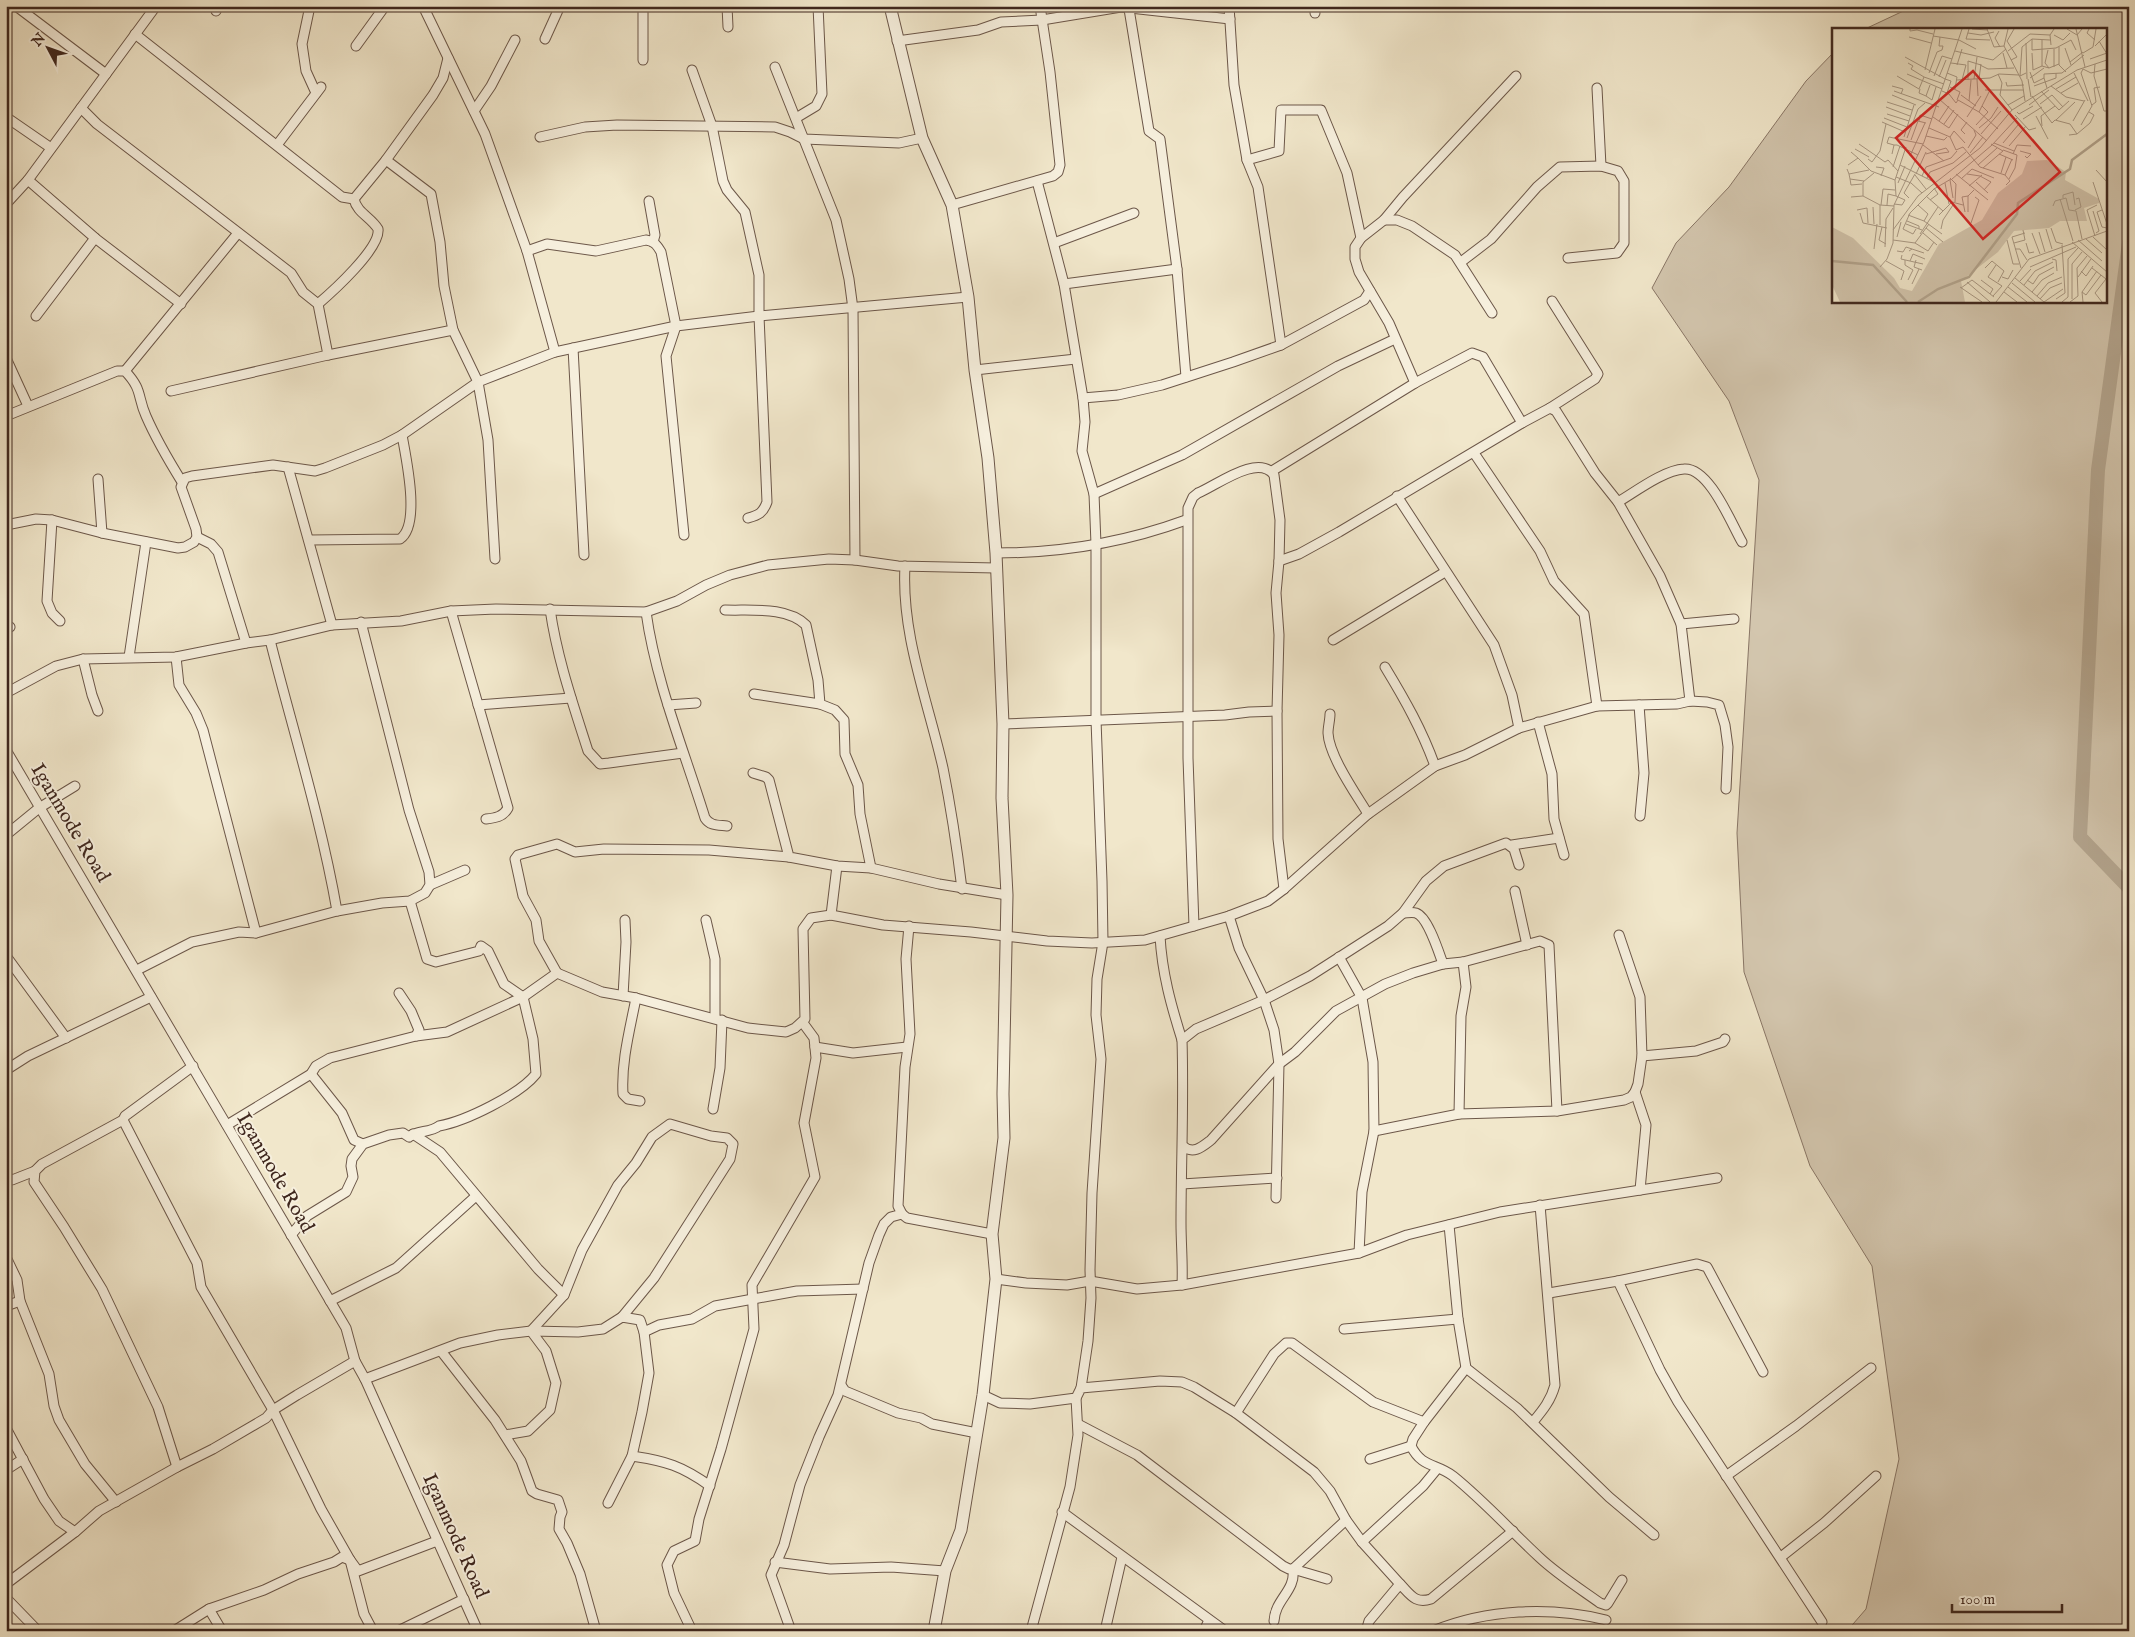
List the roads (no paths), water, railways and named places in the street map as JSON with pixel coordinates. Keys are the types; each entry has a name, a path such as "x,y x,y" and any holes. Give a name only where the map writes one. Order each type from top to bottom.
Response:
{"street":[{"path":"16,6 106,74"},
{"path":"6,204 28,180 156,6"},
{"path":"277,146 318,90 306,72 302,44 310,6"},
{"path":"356,46 385,6"},
{"path":"422,6 474,111 490,148 527,251 555,352"},
{"path":"546,39 560,6"},
{"path":"642,6 643,60"},
{"path":"727,6 728,27"},
{"path":"796,118 816,106 822,94 818,6"},
{"path":"890,6 922,138 952,205 968,297 975,370 988,458 996,553 1002,724 1002,798 1008,895 1003,1094 1004,1138 992,1234 996,1279 978,1433 962,1530 945,1571 934,1631"},
{"path":"952,205 1056,175 1060,165 1040,6"},
{"path":"1229,6 1234,84 1247,160 1258,188 1281,345"},
{"path":"897,41 978,30 1001,22 1042,20 1121,7 1230,18"},
{"path":"1129,9 1149,131 1160,139 1177,269 1186,377"},
{"path":"135,34 342,196 354,199"},
{"path":"474,111 491,86 515,40"},
{"path":"354,199 386,160 443,78 448,58"},
{"path":"775,68 836,220 849,279 853,309 855,560"},
{"path":"692,70 712,126 723,182 727,190 745,212 759,275 766,502 764,510 760,514 748,518"},
{"path":"1415,383 1389,322 1359,272 1355,259 1355,247 1361,238 1384,220 1403,197 1516,76"},
{"path":"1597,88 1601,166"},
{"path":"81,108 97,124 292,273 303,292 318,304 328,355"},
{"path":"1247,160 1279,151 1281,110 1321,110 1347,173 1361,238"},
{"path":"6,117 50,148"},
{"path":"540,137 585,127 712,126 775,128 790,132 804,139 899,143 922,138"},
{"path":"386,160 432,194 440,242 444,286 453,330 478,382 488,440 495,559"},
{"path":"1461,262 1491,240 1537,187 1560,167 1601,166 1618,171 1624,181 1624,242 1621,249 1617,253 1568,258"},
{"path":"28,180 95,238 181,304"},
{"path":"1031,1631 1070,1487 1078,1434 1076,1398 1081,1388 1088,1341 1092,1193 1101,1059 1096,1014 1097,979 1103,942 1096,720 1096,544 1094,494 1082,451 1085,422 1083,398 1064,284 1037,181"},
{"path":"318,304 351,274 378,236 379,232 375,224 357,208 354,199"},
{"path":"649,201 655,235 653,242"},
{"path":"1054,243 1134,213"},
{"path":"1384,220 1397,220 1412,226 1446,248 1461,262 1492,313"},
{"path":"124,371 238,233"},
{"path":"36,316 95,238"},
{"path":"527,251 548,244 596,251 646,240 653,242 661,252 676,326 666,356 684,535"},
{"path":"1064,284 1177,269"},
{"path":"1083,398 1118,395 1162,385 1281,345 1364,300 1370,291"},
{"path":"6,525 36,519 52,520 146,542 178,548 185,547 194,542 197,537 196,529 181,488 185,478 273,465 315,471 357,457 402,435 478,382 555,352 676,326 759,316 853,309 968,297"},
{"path":"1279,561 1298,554 1550,408 1595,379 1598,374 1552,301"},
{"path":"171,391 328,355 453,330"},
{"path":"1094,494 1182,455 1338,366 1395,339"},
{"path":"573,348 584,555"},
{"path":"1272,471 1415,383 1472,353 1480,355 1522,423"},
{"path":"6,358 28,406"},
{"path":"975,370 1076,359"},
{"path":"6,416 117,371 124,371 136,384 144,413 182,482"},
{"path":"1550,408 1556,411 1595,473 1618,502 1660,576 1680,624 1690,701"},
{"path":"310,540 400,539 404,536 409,525 411,485 402,435"},
{"path":"1474,452 1540,552 1554,581 1584,614 1597,706"},
{"path":"288,466 332,625"},
{"path":"1194,926 1188,716 1186,520 1188,508 1193,497 1250,468 1264,468 1272,471 1277,484 1280,520 1276,593 1280,635 1277,711 1278,839 1284,889"},
{"path":"1618,502 1672,472 1684,469 1694,471 1705,478 1742,542"},
{"path":"98,479 102,533"},
{"path":"1397,496 1494,645 1509,687 1519,728"},
{"path":"52,520 47,601 52,613 60,621"},
{"path":"996,553 1054,550 1096,544 1135,537 1186,520"},
{"path":"197,537 212,544 218,552 246,643"},
{"path":"129,657 146,542"},
{"path":"6,693 56,666 83,660 129,657 176,657 270,640 332,625 401,621 451,611 550,609 646,612 677,601 706,585 750,569 806,561 855,560 905,566 996,568"},
{"path":"905,566 904,584 917,674 943,769 957,840 962,888"},
{"path":"1333,640 1445,572"},
{"path":"550,609 554,638 588,751 600,764 683,753"},
{"path":"725,610 778,612 789,615 804,623 807,627 818,680 820,704"},
{"path":"451,611 508,808 505,813 498,817 486,819"},
{"path":"646,612 650,637 668,705 708,822 727,826"},
{"path":"1680,624 1734,618"},
{"path":"361,622 409,810 429,872 430,885"},
{"path":"270,640 314,797 327,853 337,911"},
{"path":"176,657 178,685 196,712 203,730 256,933"},
{"path":"83,660 98,712"},
{"path":"1385,668 1416,720 1435,766"},
{"path":"754,694 820,704 836,710 844,720 845,754 858,785 860,814 871,868"},
{"path":"478,705 571,698"},
{"path":"692,1631 674,1593 667,1565 674,1551 695,1541 699,1519 754,1329 752,1285 815,1178 804,1122 814,1073 815,1047 814,1038 803,1023 805,1012 802,976 803,929 811,918 831,915 883,925 909,926 1047,941 1103,942 1145,940 1160,936 1229,916 1268,901 1368,814 1435,766 1465,755 1519,728 1597,706 1690,701 1707,702 1719,706 1725,725 1728,746 1726,789"},
{"path":"668,705 696,703"},
{"path":"1639,705 1644,773 1640,816"},
{"path":"1002,724 1277,711"},
{"path":"1330,714 1328,735 1335,756 1368,814"},
{"path":"1538,722 1552,774 1554,819 1564,855"},
{"name":"Iganmode Road","path":"6,750 346,1328 355,1361 365,1379 478,1631"},
{"path":"753,773 766,777 768,780 789,857"},
{"path":"6,835 39,808 75,786"},
{"path":"1182,1040 1196,1029 1264,1000 1310,976 1388,926 1403,913 1426,881 1444,866 1506,843 1512,845 1559,838"},
{"path":"803,1023 786,1032 748,1028 636,998 602,992 558,973 539,940 536,920 523,896 515,859 518,855 557,844 575,852 604,849 709,850 789,857 837,866 871,868 962,888 1008,895"},
{"path":"1512,845 1519,865"},
{"path":"831,915 837,866"},
{"path":"137,970 192,942 239,932 256,933 337,911 382,903 410,901 425,893 430,885 465,870"},
{"path":"1516,891 1527,945"},
{"path":"291,1235 307,1216 346,1192 353,1177 352,1158 363,1144 382,1136 403,1133 410,1137 413,1134 434,1130 438,1126 491,1106 535,1076 537,1069 533,1039 523,997 504,984 488,950 481,946 479,951 436,962 427,959 410,901"},
{"path":"1403,913 1415,913 1421,916 1433,938 1443,964"},
{"path":"1229,916 1239,948 1264,1000 1274,1030 1279,1064 1276,1198"},
{"path":"623,996 626,942 624,920"},
{"path":"706,920 715,959 719,1019 720,1068 713,1108"},
{"path":"909,926 906,959 910,1034 907,1047 898,1206 902,1214 907,1218 992,1234"},
{"path":"1619,935 1640,997 1642,1056 1636,1092 1646,1125 1640,1190"},
{"path":"1160,936 1162,967 1170,1002 1182,1040 1182,1285"},
{"path":"1183,1146 1192,1151 1211,1140 1279,1064 1295,1052 1336,1011 1385,984 1443,964 1463,962 1540,941 1549,945 1557,1111"},
{"path":"6,956 66,1038"},
{"path":"1339,957 1362,998 1372,1054 1374,1131 1362,1192 1359,1253"},
{"path":"1459,1114 1461,1016 1466,987 1463,962"},
{"path":"227,1125 311,1074 316,1066 330,1058 416,1036 447,1032 523,997 558,973"},
{"path":"400,993 411,1011 419,1030 416,1036"},
{"path":"6,1070 28,1056 151,996"},
{"path":"636,998 622,1081 623,1094 628,1099 640,1101"},
{"path":"1642,1056 1696,1051 1723,1042 1725,1039"},
{"path":"815,1047 853,1053 907,1047"},
{"path":"6,1176 12,1180 35,1172 42,1164 123,1120 125,1116 193,1066"},
{"path":"311,1074 342,1114 354,1140 363,1144"},
{"path":"1374,1131 1459,1114 1557,1111 1624,1100 1636,1092"},
{"path":"123,1120 197,1263 201,1287 273,1410 320,1509 358,1571 438,1541"},
{"path":"365,1379 460,1344 479,1339 531,1331 578,1332 603,1329 622,1317 654,1278 730,1159 733,1144 727,1138 710,1136 670,1124 652,1137 636,1163 618,1185 582,1250 564,1294 531,1331"},
{"path":"413,1134 440,1152 538,1269 564,1294"},
{"path":"35,1172 34,1182 102,1289 124,1334 158,1407 177,1467"},
{"path":"1182,1184 1277,1178"},
{"path":"996,1279 1067,1285 1090,1282 1137,1289 1182,1285 1359,1253 1407,1234 1500,1212 1717,1178"},
{"path":"330,1301 396,1268 476,1196"},
{"path":"1533,1422 1546,1407 1552,1396 1555,1384 1540,1205"},
{"path":"791,1631 771,1575 784,1545 800,1485 841,1385 869,1263 884,1224 891,1217 902,1214"},
{"path":"1449,1225 1458,1319 1466,1368 1533,1422 1609,1497 1654,1535"},
{"path":"6,1257 17,1280 20,1301 50,1374 54,1406 59,1420 85,1464 116,1502"},
{"path":"1548,1293 1697,1264 1707,1267 1763,1372"},
{"path":"1618,1280 1660,1370 1726,1476 1822,1622"},
{"path":"644,1332 659,1325 692,1319 715,1306 752,1298 797,1292 863,1289"},
{"path":"6,1306 20,1301"},
{"path":"608,1503 632,1456 648,1373 644,1332 640,1320 622,1317"},
{"path":"1344,1329 1458,1319"},
{"path":"505,1435 528,1431 550,1410 556,1383 546,1351 531,1331"},
{"path":"1236,1413 1274,1354 1286,1343 1292,1343 1368,1399 1388,1409 1424,1422"},
{"path":"441,1351 505,1435 521,1461 532,1490 558,1500 562,1512 559,1529 580,1574 596,1631"},
{"path":"6,1584 75,1532 99,1511 266,1418 273,1410 340,1368 355,1361"},
{"path":"1466,1368 1413,1439 1411,1446 1416,1456 1424,1463 1451,1474 1540,1558 1603,1604 1608,1604 1622,1580"},
{"path":"1726,1476 1871,1368"},
{"path":"1081,1388 1160,1381 1182,1382 1194,1387 1236,1413 1314,1472 1330,1491 1346,1520 1362,1542 1417,1601 1423,1602 1431,1599 1513,1531"},
{"path":"841,1385 845,1392 898,1413 921,1418 932,1424 978,1433"},
{"path":"983,1394 1000,1403 1030,1404 1076,1398"},
{"path":"1078,1424 1137,1455 1283,1566 1327,1579"},
{"path":"6,1428 44,1499 59,1521 75,1532"},
{"path":"1370,1459 1411,1446"},
{"path":"632,1456 662,1461 688,1470 710,1486"},
{"path":"6,1470 23,1459"},
{"path":"1362,1542 1423,1486 1437,1469"},
{"path":"1781,1557 1824,1523 1876,1476"},
{"path":"1062,1512 1225,1631"},
{"path":"1293,1569 1346,1520"},
{"path":"174,1631 209,1609 256,1593 298,1574 334,1562 342,1557 350,1560"},
{"path":"1105,1631 1122,1557"},
{"path":"350,1560 364,1614 373,1631"},
{"path":"775,1562 830,1569 891,1567 945,1571"},
{"path":"1274,1621 1274,1612 1292,1585 1294,1578 1293,1569"},
{"path":"1366,1631 1369,1621 1400,1584"},
{"path":"6,1598 38,1631"},
{"path":"398,1631 464,1599"},
{"path":"209,1609 222,1631"},
{"path":"1433,1631 1449,1624 1489,1615 1565,1611 1606,1620"},
{"path":"1204,1631 1209,1620"}],"waterway":[{"path":"2129,243 2098,470 2080,837 2129,888"}]}
